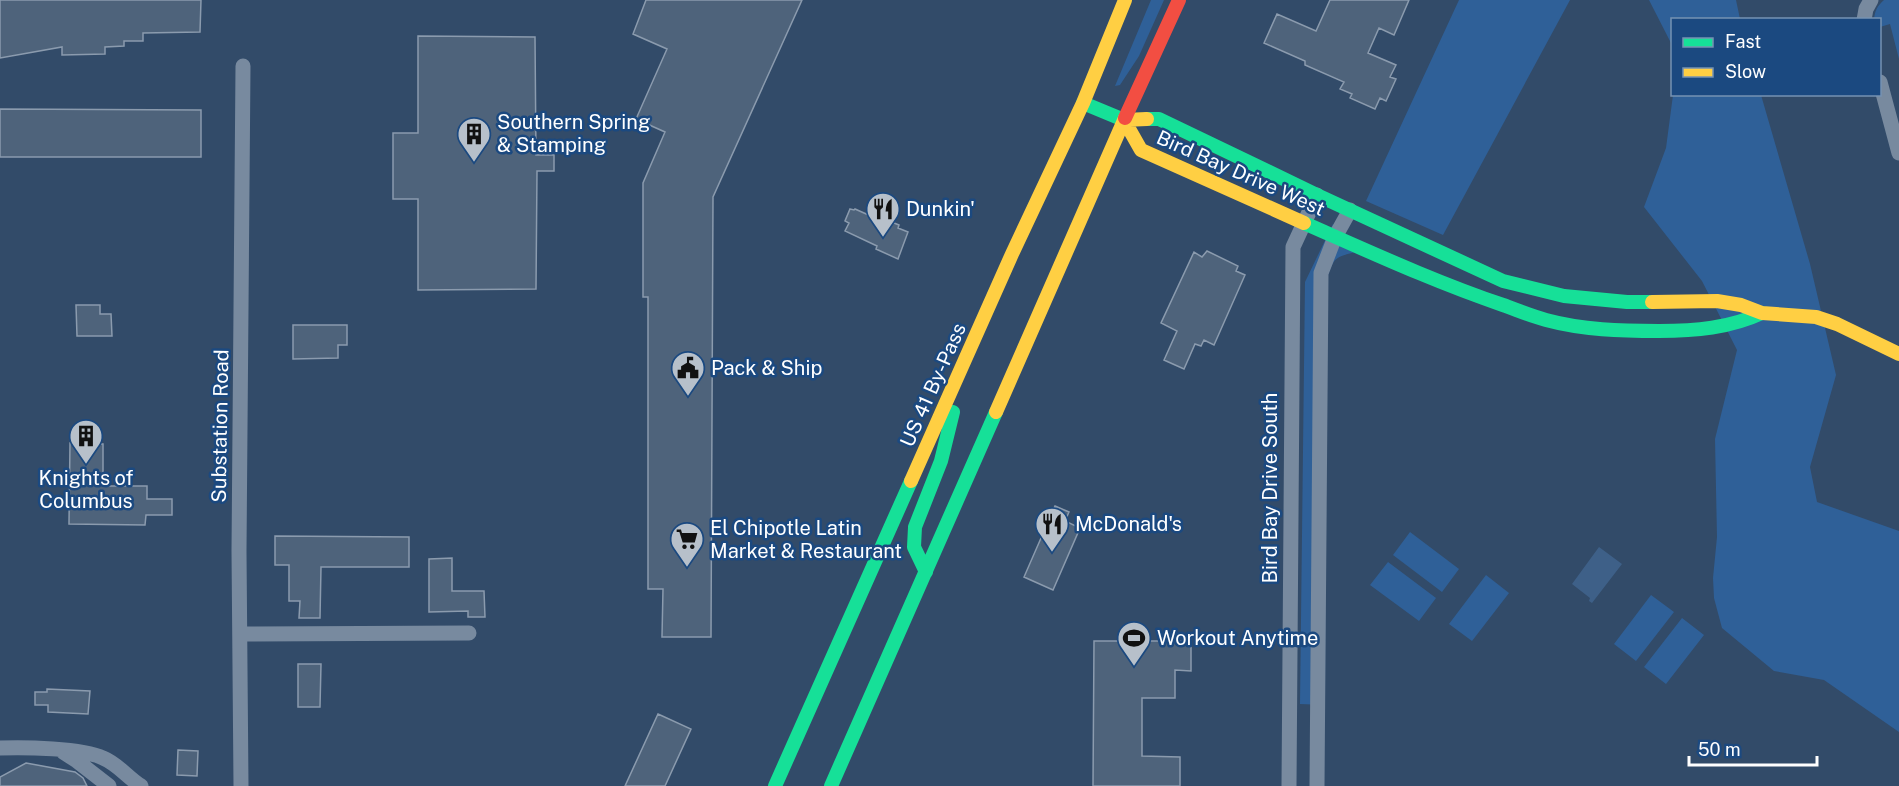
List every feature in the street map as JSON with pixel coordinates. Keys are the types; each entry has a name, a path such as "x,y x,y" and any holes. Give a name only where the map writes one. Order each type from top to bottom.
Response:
{"main road":[{"name":"US 41 By-Pass","path":"775,786 1012,254 1083,103 1125,0"},
{"path":"831,786 1179,0"},
{"path":"1083,103 1124,120"},
{"name":"Bird Bay Drive West","path":"1762,313 1742,322 1678,332 1623,332 1546,320 1464,292 1141,150 1124,120 1159,119 1503,281 1564,296 1627,302 1716,301 1741,305 1762,313 1816,317 1837,324 1899,354"},
{"path":"926,572 914,546 915,527 944,451 959,374"}],"street":[{"path":"1864,18 1871,0"},
{"name":"Substation Road","path":"241,786 243,66"},
{"path":"1881,86 1899,153"},
{"name":"Bird Bay Drive South","path":"1289,786 1293,247 1317,195"},
{"path":"1317,786 1321,273 1335,237 1350,210"},
{"path":"240,634 469,633"},
{"path":"0,748 60,750 94,754 104,758 141,786"},
{"path":"60,750 109,786"}],"shaded area":[{"path":"1151,0 1164,0 1139,56 1120,85 1115,86"},
{"path":"1459,0 1570,0 1443,235 1366,201"},
{"path":"1649,0 1736,0 1740,18 1671,18 1671,43"},
{"path":"1884,0 1899,0 1899,59 1890,24 1881,27 1881,18 1874,18"},
{"path":"1673,96 1761,96 1810,264 1836,375 1810,467 1817,502 1899,531 1899,732 1824,680 1774,671 1722,628 1714,598 1713,578 1717,537 1715,439 1737,350 1702,281 1644,207 1666,148"},
{"path":"1333,224 1359,251 1336,259 1326,281 1325,705 1300,704 1305,282"},
{"path":"1410,532 1459,569 1442,592 1393,555"},
{"path":"1599,547 1622,564 1592,603 1589,601 1590,598 1572,584"},
{"path":"1388,562 1436,598 1419,621 1370,585"},
{"path":"1486,575 1509,593 1472,641 1449,624"},
{"path":"1651,595 1674,612 1636,661 1614,644"},
{"path":"1682,618 1704,635 1666,684 1644,667"}],"building":[{"path":"0,0 201,0 200,32 143,33 143,41 124,41 124,46 105,47 105,54 62,55 62,47 0,58"},
{"path":"646,0 802,0 713,197 711,637 662,637 663,589 648,589 648,297 643,297 643,183 665,132 636,119 667,49 633,34"},
{"path":"1330,0 1409,0 1394,35 1379,28 1368,53 1396,65 1390,77 1396,79 1386,101 1380,98 1375,109 1350,98 1352,94 1340,89 1344,82 1305,65 1305,61 1264,43 1277,14 1316,31"},
{"name":"Southern Spring & Stamping","path":"418,36 535,37 536,155 554,155 554,171 537,171 536,289 418,290 418,199 393,199 393,133 418,133"},
{"path":"0,109 201,110 201,157 0,157"},
{"name":"Dunkin'","path":"850,209 882,221 884,219 899,225 898,228 908,232 898,259 845,231 849,223 845,221"},
{"path":"1207,251 1238,266 1236,271 1245,275 1214,345 1204,340 1201,346 1195,344 1184,369 1164,360 1177,331 1161,323 1194,252 1202,257"},
{"path":"76,305 100,305 100,314 111,314 112,336 77,336"},
{"path":"293,325 347,325 347,345 338,345 338,358 293,359"},
{"name":"Knights of Columbus","path":"70,443 103,444 103,486 147,486 147,499 172,499 172,515 146,515 145,525 69,524"},
{"name":"McDonald's","path":"1055,506 1069,512 1065,521 1080,528 1053,590 1024,577"},
{"path":"275,536 409,537 409,567 321,567 320,618 299,618 300,601 289,601 289,565 275,565"},
{"path":"452,558 452,591 484,591 485,617 468,617 468,611 429,612 429,559"},
{"path":"1094,641 1191,641 1191,671 1175,670 1175,698 1142,698 1142,756 1180,757 1180,786 1093,786"},
{"path":"298,664 321,664 320,707 298,707"},
{"path":"47,689 90,691 88,714 48,712 48,705 35,705 35,692 47,692"},
{"path":"658,714 691,729 665,786 625,786"},
{"path":"178,750 198,751 197,776 177,775"},
{"path":"26,763 75,772 83,778 87,786 0,786 0,777"}],"traffic: fast":[{"path":"1083,103 1124,120"},
{"path":"1147,119 1159,119 1503,281 1564,296 1652,302"},
{"path":"1304,223 1452,287 1529,315 1560,323 1616,330 1686,330 1712,328 1762,313"},
{"path":"926,572 914,547 915,527 941,461 953,412"},
{"path":"831,786 996,412"},
{"path":"775,786 911,481"}],"traffic: slow":[{"path":"911,481 1012,254 1083,103 1125,0"},
{"path":"996,412 1125,118"},
{"path":"1147,119 1124,120 1141,150 1304,223"},
{"path":"1652,302 1717,301 1741,305 1762,313 1816,317 1837,324 1899,354"}],"traffic: jam":[{"path":"1125,118 1179,0"}],"place":[{"name":"Southern Spring & Stamping","path":"474,163"},
{"name":"Dunkin'","path":"883,238"},
{"name":"Pack & Ship","path":"688,397"},
{"name":"Knights of Columbus","path":"86,465"},
{"name":"McDonald's","path":"1052,553"},
{"name":"El Chipotle Latin Market & Restaurant","path":"687,568"},
{"name":"Workout Anytime","path":"1134,667"}]}
